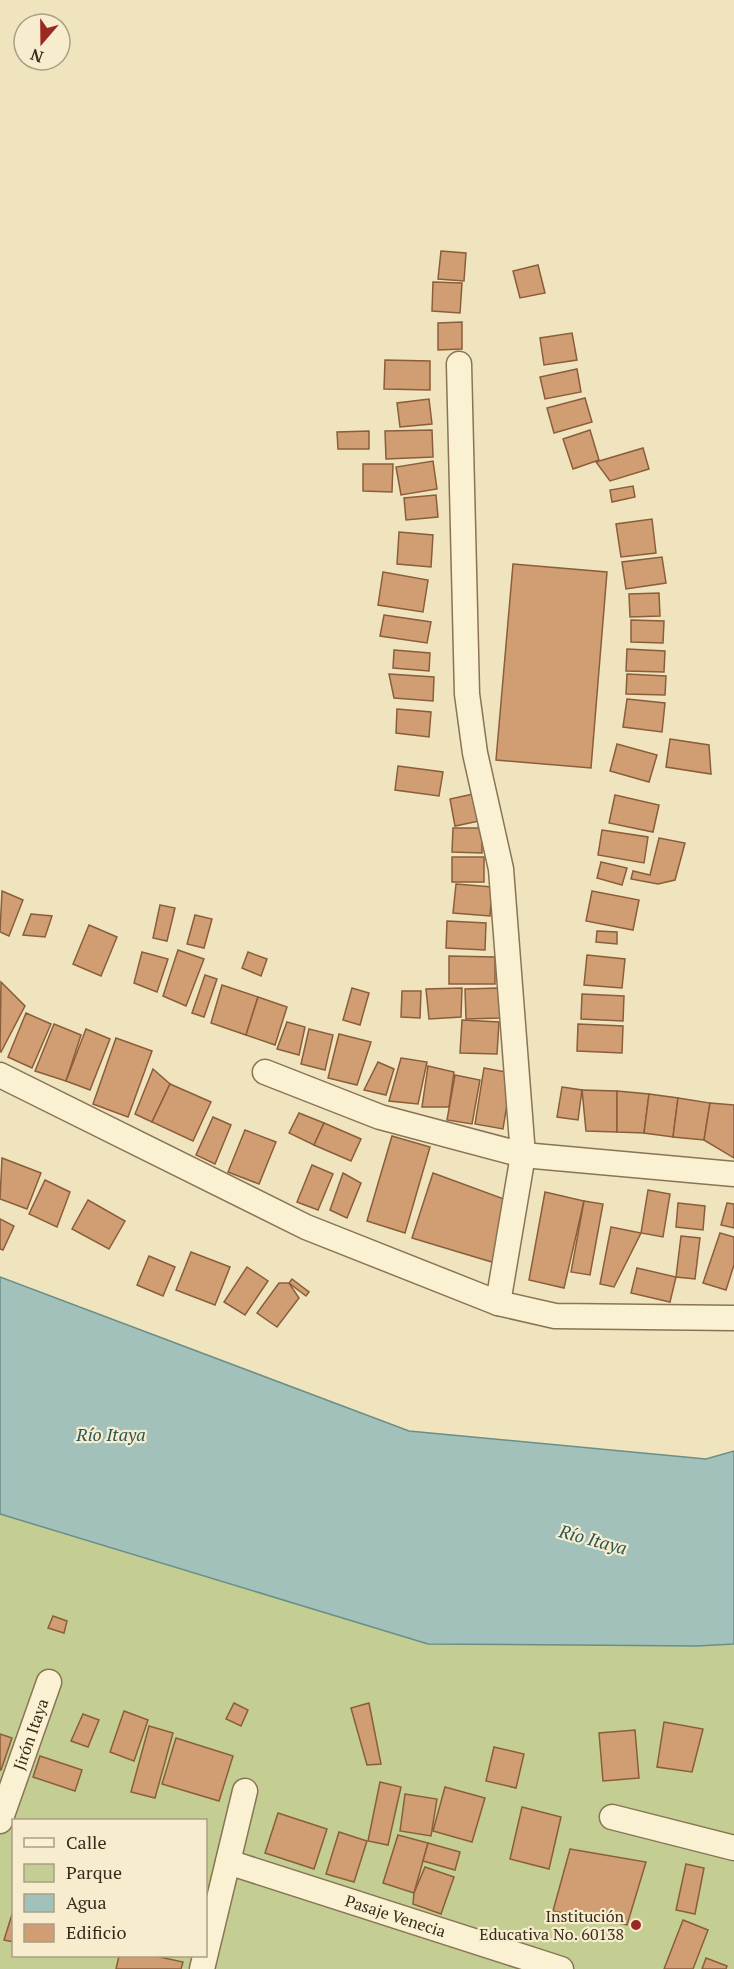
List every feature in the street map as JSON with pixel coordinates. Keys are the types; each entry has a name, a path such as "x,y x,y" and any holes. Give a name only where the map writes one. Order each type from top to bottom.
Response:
{"street":[{"path":"459,364 467,694 475,753 501,869 523,1155 498,1304"},
{"path":"265,1072 380,1117 523,1155 734,1174"},
{"path":"0,1075 306,1227 498,1304 555,1316 734,1318"},
{"name":"Jirón Itaya","path":"0,1821 49,1682"},
{"path":"207,1948 245,1791"},
{"path":"612,1817 734,1848"},
{"name":"Pasaje Venecia","path":"228,1862 561,1969"}],"green space":[{"path":"0,1514 428,1644 734,1644 734,1969 0,1969"}],"water":[{"name":"Río Itaya","path":"0,1277 409,1431 706,1459 734,1451 734,1644 697,1646 428,1644 0,1514"}],"building":[{"path":"441,251 466,253 464,281 438,279"},
{"path":"538,265 545,293 520,298 513,271"},
{"path":"433,282 462,283 460,313 432,311"},
{"path":"462,322 462,349 438,350 438,323"},
{"path":"572,333 577,360 544,365 540,338"},
{"path":"385,360 430,361 430,390 384,389"},
{"path":"577,369 581,392 545,399 540,377"},
{"path":"585,398 592,422 554,433 547,408"},
{"path":"429,399 432,424 400,427 397,403"},
{"path":"432,430 433,457 386,459 385,431"},
{"path":"590,430 599,460 573,469 563,439"},
{"path":"369,431 369,449 338,449 337,432"},
{"path":"643,448 649,469 610,481 596,462"},
{"path":"433,461 437,489 401,495 396,467"},
{"path":"363,464 393,464 392,492 363,491"},
{"path":"633,486 635,497 612,502 610,490"},
{"path":"436,495 438,517 406,520 404,498"},
{"path":"652,519 656,553 621,557 616,524"},
{"path":"399,532 433,535 431,567 397,564"},
{"path":"662,557 666,583 626,589 622,562"},
{"path":"513,564 607,572 591,768 496,760"},
{"path":"383,572 428,580 423,612 378,605"},
{"path":"659,593 660,616 630,617 629,594"},
{"path":"384,615 431,622 427,643 380,636"},
{"path":"631,620 664,621 663,643 631,642"},
{"path":"627,649 665,651 664,672 626,671"},
{"path":"394,650 430,653 429,671 393,668"},
{"path":"389,674 434,677 433,701 394,698"},
{"path":"627,674 666,676 665,695 626,694"},
{"path":"627,699 665,703 662,732 623,727"},
{"path":"397,709 431,712 429,737 396,733"},
{"path":"670,739 709,745 711,774 666,767"},
{"path":"617,744 657,755 649,782 610,771"},
{"path":"398,766 443,772 439,796 395,790"},
{"path":"478,793 484,820 455,826 450,799"},
{"path":"615,795 659,805 653,832 609,823"},
{"path":"453,828 482,828 482,853 452,852"},
{"path":"602,830 648,837 644,863 598,855"},
{"path":"659,838 685,843 675,880 658,884 631,879 633,871 650,875"},
{"path":"452,857 484,857 484,882 452,882"},
{"path":"601,862 627,868 622,885 597,878"},
{"path":"456,884 492,887 490,916 453,913"},
{"path":"2,891 23,900 9,936 0,932"},
{"path":"592,891 639,900 633,930 586,921"},
{"path":"160,905 175,908 167,941 153,938"},
{"path":"31,914 52,916 45,937 23,935"},
{"path":"195,915 212,919 204,948 187,944"},
{"path":"447,921 486,923 485,950 446,948"},
{"path":"89,925 117,937 101,976 73,964"},
{"path":"597,931 617,932 617,944 596,942"},
{"path":"178,950 204,959 186,1006 163,996"},
{"path":"142,952 168,959 157,992 134,983"},
{"path":"248,952 267,959 261,976 242,968"},
{"path":"587,955 625,959 622,988 584,985"},
{"path":"449,956 495,957 495,984 449,984"},
{"path":"205,975 217,979 204,1017 192,1013"},
{"path":"1,982 25,1006 1,1052 0,1051"},
{"path":"222,985 258,997 246,1035 211,1023"},
{"path":"352,988 369,993 360,1025 343,1020"},
{"path":"462,988 461,1017 429,1019 426,989"},
{"path":"499,988 500,1018 466,1019 465,989"},
{"path":"402,991 421,991 420,1018 401,1017"},
{"path":"582,994 624,996 623,1021 581,1019"},
{"path":"258,997 287,1007 275,1045 246,1035"},
{"path":"26,1013 51,1024 32,1068 8,1057"},
{"path":"462,1020 499,1022 497,1054 460,1053"},
{"path":"287,1022 305,1027 299,1055 277,1049"},
{"path":"54,1024 81,1035 66,1081 35,1071"},
{"path":"578,1024 623,1026 622,1053 577,1051"},
{"path":"86,1029 110,1039 90,1090 66,1081"},
{"path":"309,1029 333,1035 325,1070 301,1064"},
{"path":"339,1034 371,1042 357,1085 328,1078"},
{"path":"116,1038 152,1051 128,1117 93,1104"},
{"path":"401,1058 427,1062 418,1104 389,1101"},
{"path":"378,1062 394,1069 386,1095 364,1090"},
{"path":"428,1066 454,1072 449,1107 422,1107"},
{"path":"484,1068 512,1073 503,1129 475,1124"},
{"path":"153,1069 170,1084 152,1122 135,1114"},
{"path":"455,1075 480,1080 472,1124 447,1120"},
{"path":"170,1084 211,1102 193,1141 152,1122"},
{"path":"562,1087 582,1090 578,1120 557,1117"},
{"path":"582,1090 617,1091 617,1132 586,1131"},
{"path":"617,1091 649,1094 644,1133 617,1132"},
{"path":"649,1094 678,1098 673,1137 644,1133"},
{"path":"678,1098 710,1103 704,1140 673,1137"},
{"path":"710,1103 734,1105 734,1158 704,1140"},
{"path":"299,1113 324,1123 314,1145 289,1133"},
{"path":"213,1117 231,1125 215,1164 196,1155"},
{"path":"324,1123 361,1139 351,1161 314,1145"},
{"path":"245,1130 276,1142 259,1184 228,1172"},
{"path":"392,1136 430,1147 405,1233 367,1221"},
{"path":"2,1158 41,1173 27,1209 0,1199"},
{"path":"312,1165 333,1174 318,1210 297,1202"},
{"path":"343,1173 361,1183 347,1218 330,1210"},
{"path":"433,1173 512,1202 495,1263 412,1238"},
{"path":"45,1180 70,1192 57,1227 29,1214"},
{"path":"648,1190 670,1194 663,1237 641,1233"},
{"path":"545,1192 584,1201 564,1288 529,1280"},
{"path":"88,1200 125,1221 109,1249 72,1229"},
{"path":"584,1201 603,1204 590,1275 571,1272"},
{"path":"678,1203 705,1206 703,1230 676,1227"},
{"path":"727,1203 734,1204 734,1228 721,1225"},
{"path":"0,1219 14,1226 3,1250 0,1249"},
{"path":"611,1227 641,1233 614,1287 600,1284"},
{"path":"720,1233 734,1237 734,1265 726,1290 703,1283"},
{"path":"681,1236 700,1238 695,1279 676,1277"},
{"path":"191,1252 230,1267 215,1305 176,1290"},
{"path":"149,1256 175,1267 163,1296 137,1285"},
{"path":"247,1267 268,1281 245,1315 224,1302"},
{"path":"637,1268 676,1277 670,1302 631,1293"},
{"path":"292,1279 309,1292 306,1296 289,1283"},
{"path":"279,1283 289,1283 299,1298 277,1327 257,1313"},
{"path":"53,1616 67,1621 64,1633 48,1628"},
{"path":"234,1703 248,1710 241,1726 226,1719"},
{"path":"369,1703 381,1764 367,1765 351,1708"},
{"path":"124,1711 148,1720 134,1761 110,1752"},
{"path":"83,1714 99,1720 88,1747 71,1741"},
{"path":"664,1722 703,1729 692,1772 657,1767"},
{"path":"149,1726 173,1733 155,1798 131,1792"},
{"path":"635,1730 639,1778 603,1781 599,1733"},
{"path":"0,1734 12,1738 1,1770 0,1770"},
{"path":"176,1738 233,1756 219,1801 162,1784"},
{"path":"494,1747 524,1754 516,1788 486,1781"},
{"path":"40,1756 82,1770 75,1791 33,1777"},
{"path":"380,1782 401,1787 388,1845 368,1841"},
{"path":"445,1787 485,1798 472,1842 433,1831"},
{"path":"405,1794 437,1799 431,1836 400,1831"},
{"path":"522,1807 561,1817 549,1869 510,1859"},
{"path":"278,1813 327,1829 314,1869 265,1853"},
{"path":"339,1832 367,1841 354,1882 326,1874"},
{"path":"398,1835 428,1843 414,1893 383,1883"},
{"path":"428,1843 460,1852 455,1870 423,1861"},
{"path":"570,1849 646,1862 627,1925 553,1911"},
{"path":"686,1864 704,1868 695,1914 676,1910"},
{"path":"425,1867 454,1877 441,1914 413,1904 414,1893"},
{"path":"12,1914 12,1942 4,1940"},
{"path":"683,1920 708,1930 693,1969 664,1969"},
{"path":"119,1957 160,1957 183,1962 181,1969 116,1969"},
{"path":"706,1958 727,1966 726,1969 702,1969"}],"place":[{"name":"Institución Educativa No. 60138","path":"636,1925"}]}
